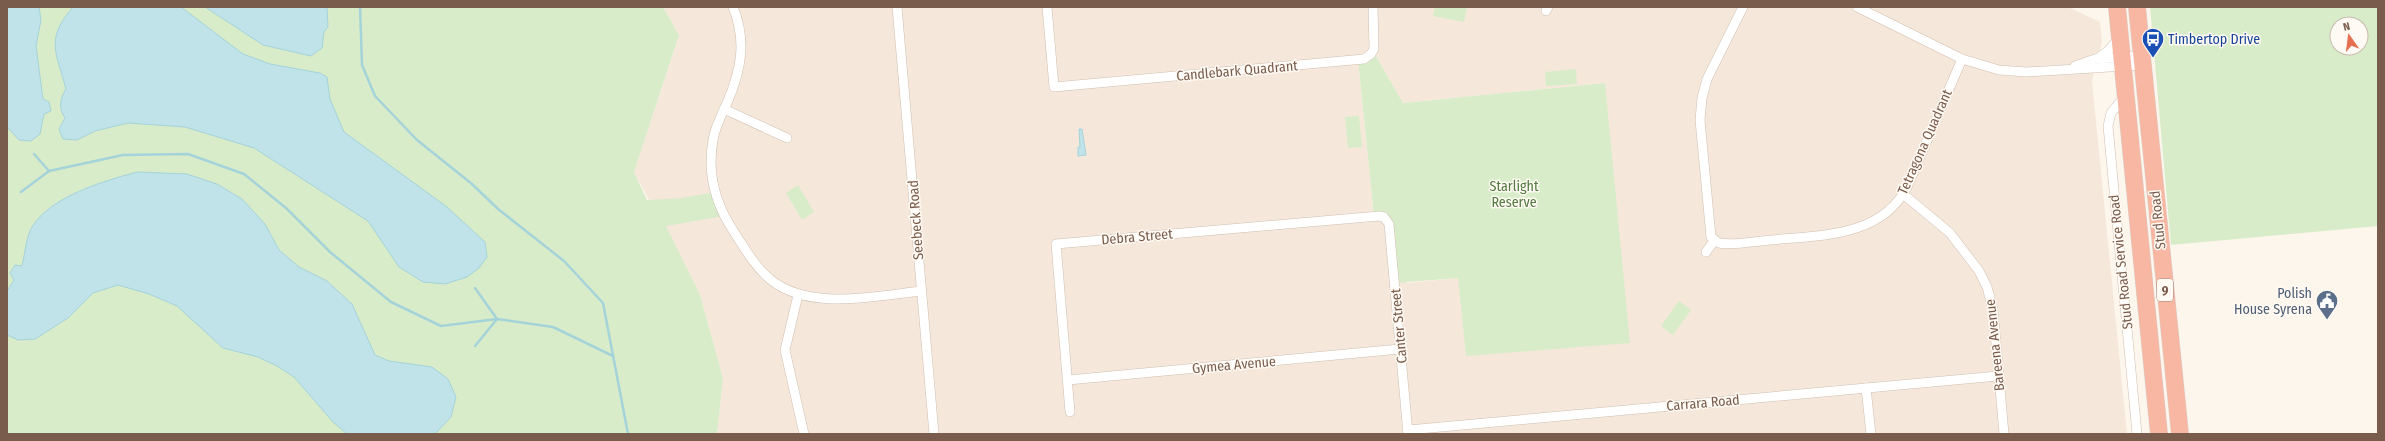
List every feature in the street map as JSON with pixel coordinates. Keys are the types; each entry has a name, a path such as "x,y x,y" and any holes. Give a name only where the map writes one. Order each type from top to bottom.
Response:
{"highway":[{"name":"Stud Road","path":"2117,7 2144,267 2159,434"},
{"name":"Stud Road","path":"2137,7 2180,434"},
{"path":"2144,267 2163,264"}],"street":[{"path":"733,7 740,32 741,55 737,77 714,134 711,158 713,185 720,208 729,225 763,273 779,286 798,295 836,299 921,291"},
{"name":"Seebeck Road","path":"897,7 934,434"},
{"name":"Candlebark Quadrant","path":"1047,7 1051,90 1362,59 1370,55 1374,49 1373,7"},
{"path":"1706,252 1714,241 1710,234 1701,106 1707,79 1743,7"},
{"path":"1857,7 1962,59 1989,68 2017,72 2142,61"},
{"path":"2068,68 2095,59 2108,51 2120,36"},
{"name":"Tetragona Quadrant","path":"1714,241 1724,244 1847,232 1877,219 1903,194 1962,59"},
{"path":"2095,59 2122,63"},
{"name":"Stud Road Service Road","path":"2126,95 2111,113 2108,126 2138,434"},
{"path":"724,109 787,138"},
{"name":"Bareena Avenue","path":"1903,194 1950,233 1983,278 1992,304 2004,434"},
{"name":"Debra Street","path":"1070,412 1056,244 1374,216 1386,219"},
{"name":"Canter Street","path":"1386,219 1390,228 1408,432"},
{"path":"798,295 785,350 804,434"},
{"name":"Gymea Avenue","path":"1068,380 1400,349"},
{"name":"Carrara Road","path":"1408,432 1998,376"},
{"path":"1866,388 1871,434"}],"shaded area":[{"path":"663,7 2068,7 2100,22 2102,42 2092,81 2127,434 717,434 723,378 700,295 634,172 679,35","holes":["1373,51 1403,103 1605,83 1458,278 1407,283 1388,220 1374,216 1358,60"]}],"green space":[{"path":"7,7 663,7 679,35 634,172 647,200 682,198 715,192 724,216 666,226 700,295 723,378 717,434 7,434"},
{"path":"1435,7 1467,8 1464,22 1433,16"},
{"path":"2150,7 2378,7 2378,226 2171,245"},
{"name":"Starlight Reserve","path":"1373,51 1403,103 1605,83 1630,343 1466,356 1458,278 1395,283 1389,224 1374,216 1358,60"},
{"path":"1576,69 1577,84 1546,86 1545,72"},
{"path":"1359,116 1362,147 1348,148 1345,117"},
{"path":"798,185 814,212 802,220 786,193"},
{"path":"1679,301 1691,310 1673,335 1661,326"}],"water":[{"path":"7,7 39,7 41,20 36,46 43,99 49,102 51,111 44,114 40,134 31,141 19,140 7,127"},
{"path":"73,7 181,7 243,54 270,64 320,73 327,77 330,99 344,132 447,207 485,242 487,257 479,268 467,277 445,284 423,282 399,267 368,221 254,148 185,127 128,123 95,131 77,140 63,139 59,129 65,118 61,110 61,103 62,96 66,89 56,55 55,46 59,28 64,18"},
{"path":"205,7 327,7 328,27 324,32 322,48 311,56 263,45"},
{"path":"1079,129 1082,129 1086,155 1078,156 1078,147 1080,147"},
{"path":"137,172 187,174 217,184 242,199 265,224 279,250 299,267 327,281 352,304 375,355 389,361 432,367 448,379 456,397 451,417 435,434 347,434 333,422 294,377 277,366 258,357 223,348 177,306 149,294 118,285 93,293 68,318 35,339 18,340 7,335 7,291 14,280 10,273 15,265 22,266 27,241 32,227 41,216 65,198 94,185"}],"waterway":[{"path":"360,7 362,65 375,96 417,140 472,184 498,209 564,261 603,303 628,434"},
{"path":"34,154 49,171"},
{"path":"21,192 49,171 123,155 188,154 244,174 286,208 330,252 391,302 441,326 497,319 553,327 613,356"},
{"path":"475,288 497,319 475,346"}],"place":[{"name":"Timbertop Drive","path":"2153,58"},
{"name":"Polish House Syrena","path":"2327,320"}]}
